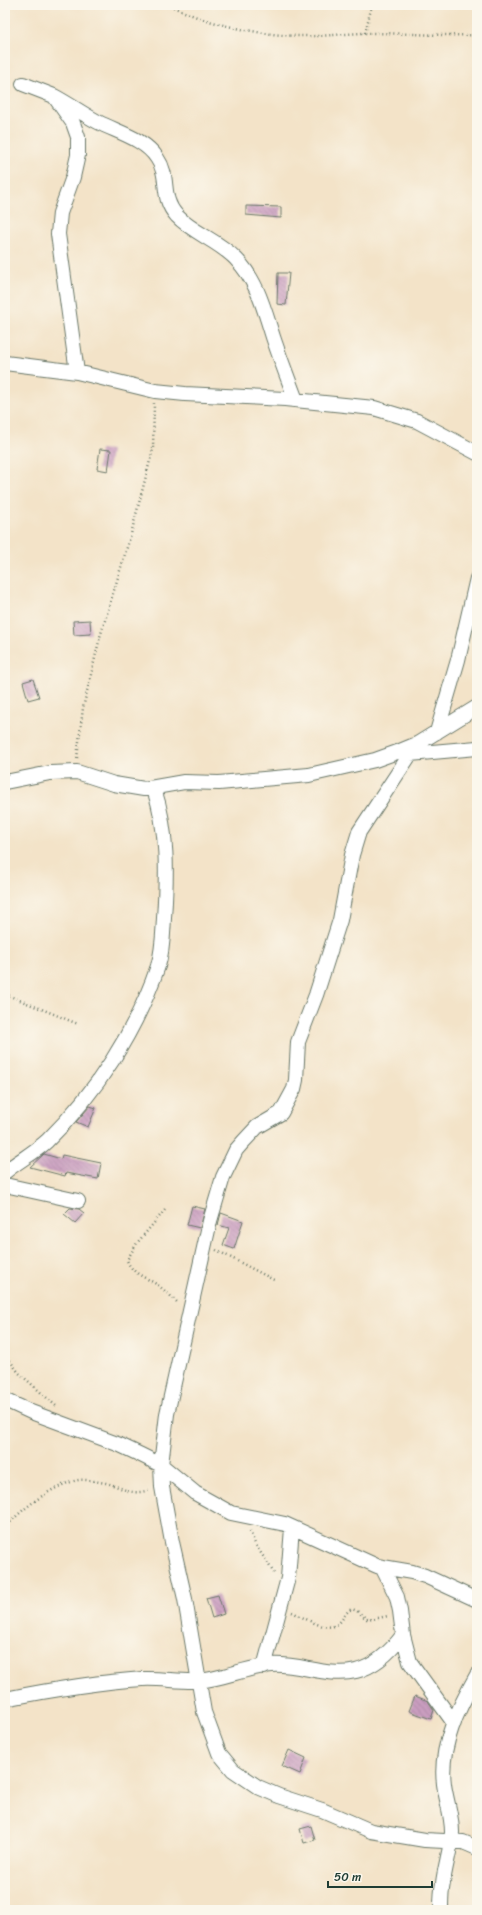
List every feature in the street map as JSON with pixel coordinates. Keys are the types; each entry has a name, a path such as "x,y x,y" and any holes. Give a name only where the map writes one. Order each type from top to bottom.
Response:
{"street":[{"path":"23,84 54,96 96,121 132,138 151,150 163,168 166,181 165,195 169,206 179,218 234,257 248,273 266,315 296,400"},
{"path":"54,96 73,123 78,137 78,155 73,177 58,220 58,234 77,372"},
{"path":"5,362 77,372 155,391 296,400 374,408 408,417 440,432 477,453"},
{"path":"437,732 458,660 477,578"},
{"path":"477,707 437,732 414,749 359,832 352,855 340,920 316,995 298,1042 296,1080 294,1089 281,1113 257,1127 236,1150 223,1177 205,1244 167,1414 161,1465 162,1487 185,1599 204,1712 219,1752 233,1770 258,1787 279,1796 322,1810 371,1831 425,1840 451,1840 467,1842 477,1848"},
{"path":"5,782 50,773 84,774 130,788 154,788 184,782 219,783 309,775 375,760 414,749 477,748"},
{"path":"5,1172 48,1140 94,1087 118,1051 140,1010 158,965 162,947 167,876 163,819 154,788"},
{"path":"5,1185 78,1201"},
{"path":"5,1400 31,1412 120,1445 161,1465 195,1493 231,1513 285,1524 382,1567 412,1572 425,1576 477,1600"},
{"path":"264,1667 281,1607 290,1568 292,1528"},
{"path":"382,1567 397,1597 401,1613 407,1655 414,1670 454,1723"},
{"path":"5,1699 42,1691 125,1680 162,1679 198,1681 264,1667 287,1665 331,1672 356,1671 383,1658 403,1635"},
{"path":"441,1910 442,1882 451,1840 451,1817 444,1785 444,1759 454,1723 477,1675"}],"path":[{"path":"170,5 198,18 278,35 303,36 365,33 447,36 477,35"},
{"path":"365,33 372,5"},
{"path":"84,774 78,764 76,753 83,708 100,637 131,534 153,449 155,391"},
{"path":"5,994 78,1024"},
{"path":"5,1094 5,1105"},
{"path":"166,1210 137,1243 127,1257 127,1262 139,1276 158,1285 174,1299 189,1320"},
{"path":"205,1244 274,1280"},
{"path":"5,1308 6,1303"},
{"path":"5,1354 19,1373 57,1407"},
{"path":"5,1528 21,1511 49,1492 71,1482 79,1480 91,1481 108,1484 135,1493 162,1487"},
{"path":"245,1517 256,1544 267,1565 286,1587"},
{"path":"281,1607 327,1627 340,1623 347,1612 352,1609 368,1620 401,1613"}],"building":[{"path":"246,206 281,207 281,218 246,215"},
{"path":"278,273 289,273 286,305 277,304"},
{"path":"100,449 111,450 108,471 97,469"},
{"path":"90,620 91,634 74,635 73,621"},
{"path":"33,679 39,697 28,700 23,682"},
{"path":"90,1106 96,1108 88,1127 76,1122"},
{"path":"44,1154 61,1159 62,1155 101,1163 98,1179 66,1173 65,1176 30,1167"},
{"path":"192,1206 205,1209 200,1228 187,1225"},
{"path":"70,1208 79,1209 84,1213 75,1223 64,1214"},
{"path":"221,1213 243,1221 234,1249 223,1245 229,1228 218,1225"},
{"path":"218,1595 224,1614 212,1618 206,1598"},
{"path":"415,1696 428,1701 434,1710 431,1719 409,1711"},
{"path":"289,1750 306,1758 300,1774 282,1766"},
{"path":"311,1826 315,1840 304,1843 300,1829"}]}
